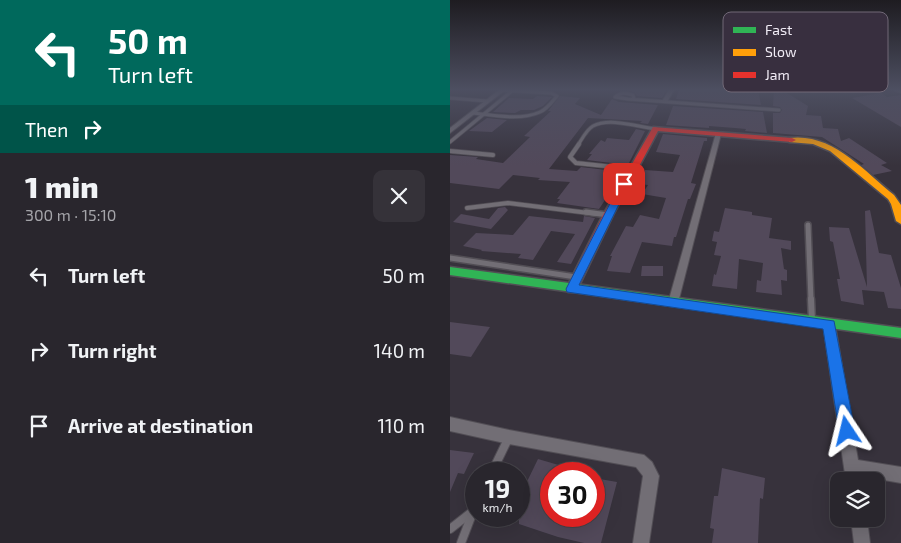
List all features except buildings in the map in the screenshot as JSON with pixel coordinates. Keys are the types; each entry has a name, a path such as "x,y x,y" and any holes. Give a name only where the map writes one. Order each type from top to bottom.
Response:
{"street":[{"path":"450,131 470,115"},
{"path":"572,289 608,215 656,129 814,142 827,146 891,197 896,204 901,221"},
{"path":"674,303 718,134"},
{"path":"450,271 901,333"},
{"path":"829,324 854,472"},
{"path":"450,424 509,437 624,457 643,463 650,471 651,478 641,543"},
{"path":"885,475 901,475"},
{"path":"860,527 862,543"}],"lane":[{"path":"450,142 484,115"},
{"path":"508,115 524,115"},
{"path":"633,169 576,163 570,157 591,127 596,125 608,124 656,129"},
{"path":"450,151 493,155"},
{"path":"467,208 508,203 608,215"},
{"path":"808,226 812,322"},
{"path":"450,258 577,277"},
{"path":"497,462 509,437"},
{"path":"450,529 465,516"},
{"path":"461,543 467,527"}],"traffic: fast":[{"path":"450,271 901,333"}],"traffic: slow":[{"path":"792,140 814,142 833,149 891,197 896,204 901,221"}],"traffic: jam":[{"path":"572,289 608,215 656,129 792,140"}],"route":[{"path":"624,184 572,289 829,324 847,431"}]}
